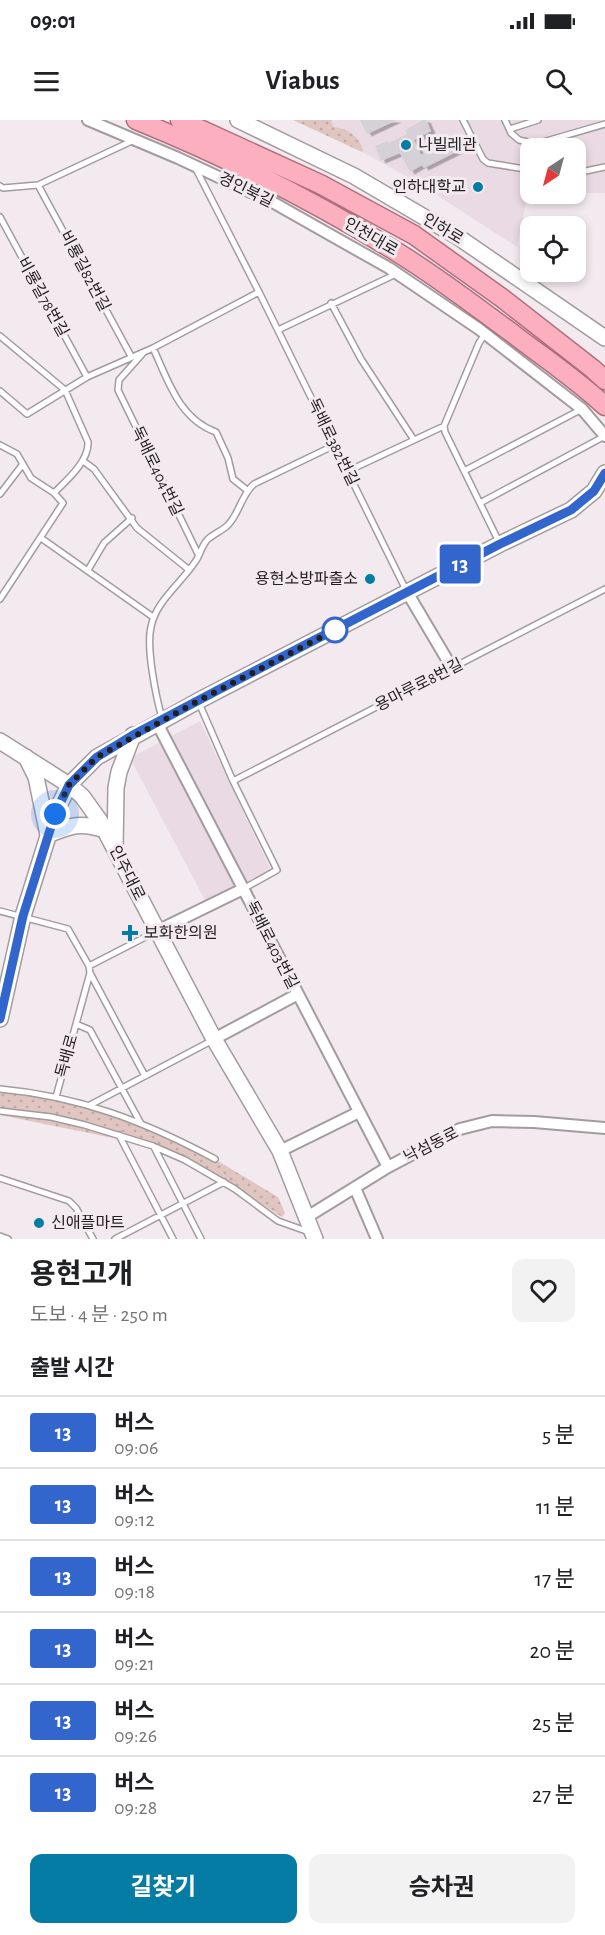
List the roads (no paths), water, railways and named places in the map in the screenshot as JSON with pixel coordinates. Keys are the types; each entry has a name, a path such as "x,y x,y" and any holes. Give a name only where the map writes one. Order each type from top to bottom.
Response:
{"highway":[{"name":"인천대로","path":"136,120 239,165 314,204 401,255 489,316 586,388 605,406"},
{"name":"인천대로","path":"180,120 320,184 414,235 502,298 599,375"}],"main road":[{"name":"인하로","path":"238,120 354,176 458,237 605,338"},
{"path":"0,1019 23,916 55,814 69,785 97,757 133,735 407,592 571,510 594,491 605,473"},
{"path":"115,849 116,788 119,772 133,735"},
{"name":"인주대로","path":"0,741 69,785 82,796 105,830 214,1040 280,1151 314,1236"},
{"path":"26,757 36,777 48,835"},
{"path":"48,835 66,827 87,824 105,830"}],"street":[{"name":"경인북길","path":"88,120 194,165 274,203 397,273 485,334 582,409 605,436"},
{"path":"407,592 452,668"},
{"name":"독배로403번길","path":"160,721 243,888 388,1167"},
{"path":"157,931 243,888"},
{"path":"214,1040 298,994"},
{"path":"280,1151 359,1112"},
{"name":"낙섬동로","path":"307,1217 388,1167 460,1129 492,1121 605,1128"},
{"path":"355,1188 377,1239"}],"lane":[{"path":"463,120 483,159 488,163 520,168"},
{"path":"505,120 519,140 536,144 605,124"},
{"path":"510,129 538,120"},
{"path":"1,188 38,185 135,139"},
{"name":"독배로382번길","path":"194,165 407,592"},
{"path":"586,171 605,167"},
{"name":"비룡길82번길","path":"38,185 131,356"},
{"name":"비룡길78번길","path":"0,217 87,377"},
{"path":"278,330 397,273"},
{"path":"0,390 27,414 87,377 153,348 259,292"},
{"path":"331,303 361,359 414,440"},
{"path":"485,334 479,343 444,426 500,544"},
{"path":"0,336 65,390 87,442 88,449 83,461 54,493"},
{"path":"153,348 180,405 205,429 216,432 228,458 234,479 246,490"},
{"name":"독배로404번길","path":"144,351 119,380 117,386 198,554"},
{"path":"464,471 582,409"},
{"path":"348,471 444,426"},
{"name":"경인북길","path":"480,503 605,436"},
{"path":"0,445 17,454 31,477 54,493 63,503 0,598"},
{"path":"160,721 150,642 153,617 208,539 230,523 246,490 254,484 335,446"},
{"path":"83,461 94,469 138,528 188,569"},
{"path":"0,494 22,464"},
{"path":"88,570 104,543 132,518"},
{"path":"40,538 153,617"},
{"name":"용마루로8번길","path":"233,781 605,589"},
{"path":"198,701 233,781 277,870 243,888"},
{"path":"0,910 68,929 145,1076"},
{"path":"76,1024 89,969 157,931"},
{"name":"독배로","path":"56,1098 76,1024 90,1030 122,1088"},
{"path":"90,1105 214,1040"},
{"path":"122,1088 140,1122 215,1159"},
{"name":"독배로","path":"0,1089 90,1105 140,1122"},
{"path":"0,1111 51,1117 153,1146 185,1160 224,1182 278,1221 314,1236"},
{"path":"119,1135 173,1239"},
{"path":"153,1146 201,1239"},
{"path":"0,1178 69,1201 76,1208 93,1239"},
{"path":"115,1239 224,1182"},
{"path":"0,1236 8,1239"}],"place":[{"name":"나빌레관","path":"406,145"},
{"name":"인하대학교","path":"478,187"},
{"name":"용현소방파출소","path":"370,579"},
{"name":"보화한의원","path":"130,933"},
{"name":"신애플마트","path":"39,1223"}]}
